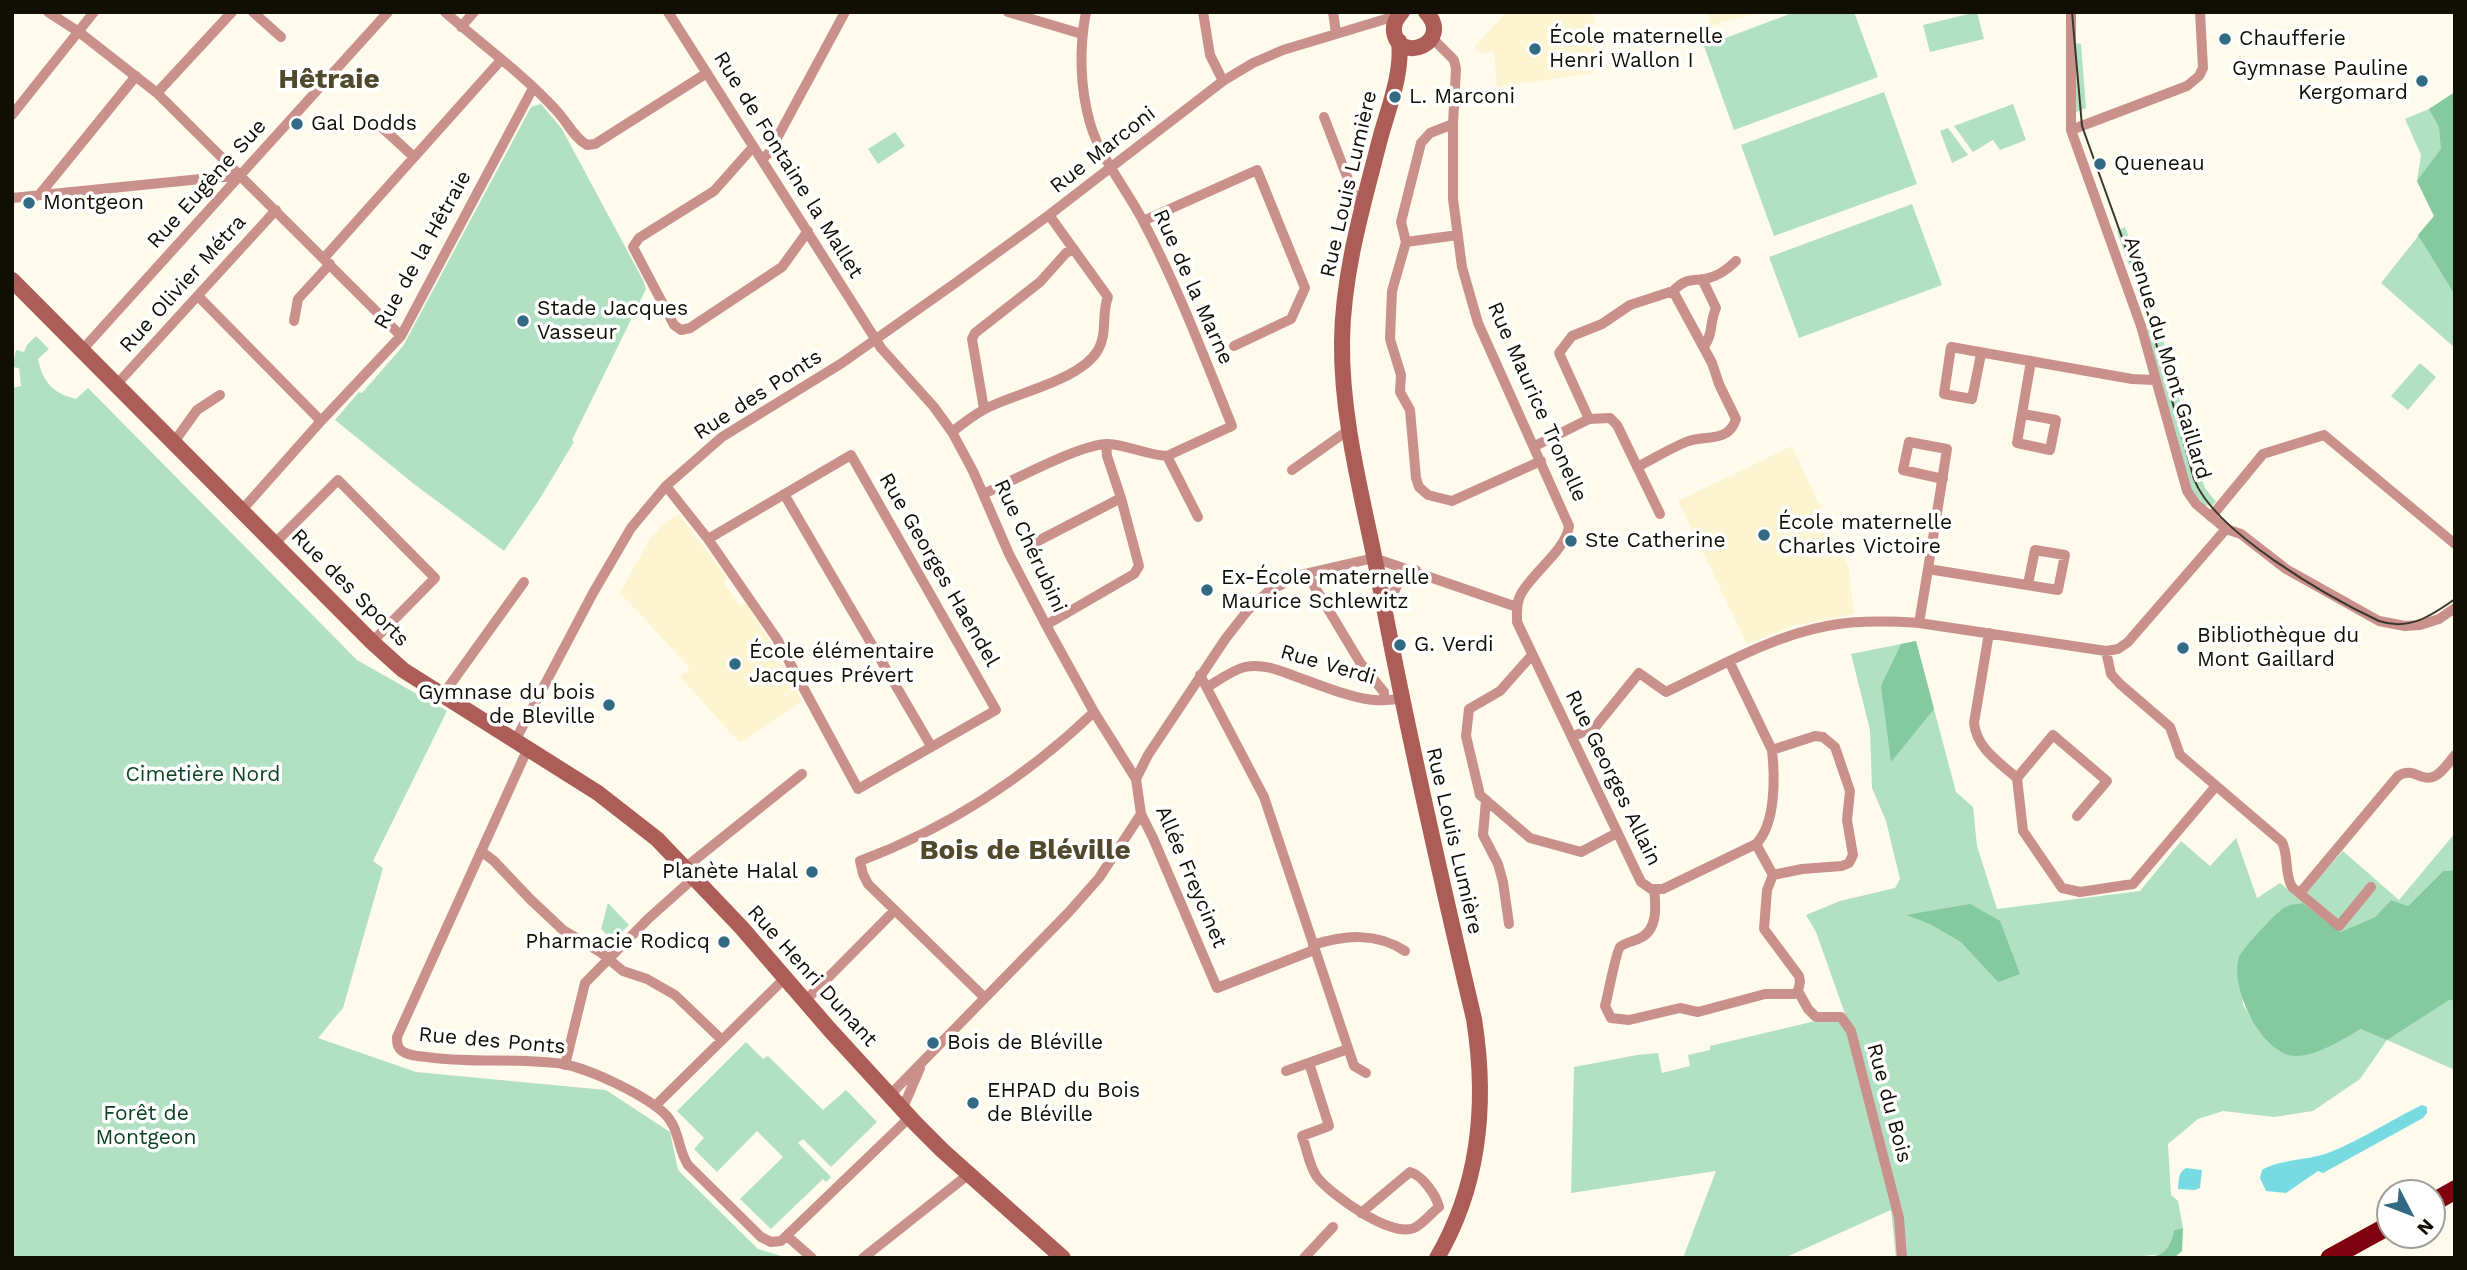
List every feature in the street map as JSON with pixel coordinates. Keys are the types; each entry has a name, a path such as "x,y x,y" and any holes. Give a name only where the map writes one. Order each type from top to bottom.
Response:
{"highway":[{"path":"2330,1258 2376,1233"},
{"path":"2357,1258 2376,1248"}],"street":[{"path":"48,12 79,32 157,93 401,336"},
{"path":"12,115 94,12"},
{"path":"157,93 232,12"},
{"path":"253,12 281,37"},
{"name":"Rue Eugène Sue","path":"83,349 388,12"},
{"path":"444,12 533,88 556,110 579,141 587,145 595,144 707,73"},
{"path":"461,27 474,12"},
{"name":"Rue de Fontaine la Mallet","path":"668,12 876,339"},
{"path":"762,159 769,153 845,12"},
{"path":"1008,12 1082,34"},
{"name":"Rue de la Marne","path":"1086,12 1082,34 1082,82 1090,123 1102,153 1143,220 1194,329 1232,426 1167,456"},
{"path":"1203,12 1209,55 1223,81"},
{"path":"1333,12 1336,33"},
{"path":"1396,36 1406,47 1425,45 1432,38 1433,23 1426,12"},
{"name":"Avenue du Mont Gaillard","path":"2071,12 2071,130 2131,297 2187,491 2196,504 2226,529 2241,534 2293,573 2385,623 2420,625 2439,619 2455,608"},
{"path":"2071,130 2195,81 2203,68 2200,12"},
{"name":"Rue Marconi","path":"876,339 1049,215 1223,81 1283,50 1401,14"},
{"name":"Rue Louis Lumière","path":"1397,74 1396,20 1401,14"},
{"name":"Rue Marconi","path":"1370,25 1396,36"},
{"name":"Rue Maurice Tronelle","path":"1432,38 1454,60 1456,82 1453,199 1462,267 1478,323 1564,510 1569,530 1520,595 1517,607"},
{"name":"Rue Louis Lumière","path":"1415,48 1397,74 1352,250 1343,317 1343,373 1350,429 1411,748 1474,1019 1480,1056 1480,1117 1470,1175 1451,1232 1437,1258"},
{"path":"294,321 298,299 327,261 500,60"},
{"path":"40,194 136,76"},
{"name":"Rue de la Hêtraie","path":"242,510 401,336 533,88"},
{"path":"1324,117 1361,213"},
{"path":"377,123 414,157"},
{"path":"1453,124 1430,133 1421,143 1401,222 1406,242 1392,291 1390,339 1401,375 1400,392 1410,410 1416,478 1419,487 1428,495 1452,501 1541,461"},
{"path":"753,147 714,191 639,238 633,247 674,325 681,330 690,328 765,279 782,267 808,231"},
{"path":"1143,220 1257,170 1305,288 1291,319 1234,346"},
{"path":"12,198 241,175"},
{"name":"Rue Olivier Métra","path":"117,384 276,210"},
{"path":"952,432 984,409 1054,382 1088,362 1097,353 1102,342 1106,317 1104,307 1108,298 1049,215"},
{"path":"1406,242 1458,235"},
{"path":"984,409 972,339 975,333 1040,282 1066,253 1074,249"},
{"path":"1589,419 1559,352 1572,336 1602,324 1630,305 1673,291 1695,278 1702,279 1727,269 1736,261"},
{"path":"1702,279 1716,308 1712,317 1711,336 1704,347"},
{"name":"Rue des Sports","path":"12,280 372,642 404,670 442,696 522,744"},
{"path":"1637,467 1688,441 1715,439 1730,432 1737,419 1704,347 1673,291"},
{"path":"198,296 321,421"},
{"name":"Rue Chérubini","path":"876,339 952,432 1009,554 1046,625 1094,712 1136,779"},
{"name":"Rue des Ponts","path":"787,1236 776,1242 761,1237 688,1165 677,1131 666,1115 601,1076 565,1065 458,1060 407,1053 397,1045 397,1037 481,851 522,744 593,593 631,528 666,486 722,437 736,431 876,339"},
{"path":"1981,354 1972,399 1944,394 1951,348 2132,379 2155,380"},
{"path":"2023,414 2031,361"},
{"path":"174,442 197,410 220,395"},
{"path":"1535,446 1589,419 1610,418 1617,425 1660,514"},
{"path":"1292,470 1350,429"},
{"path":"2211,517 2263,454 2324,435 2455,544"},
{"path":"1919,623 1947,450 1909,442 1903,471 1942,479"},
{"path":"983,494 1094,444 1106,444 1167,456 1198,517"},
{"path":"1046,625 1134,574 1139,566 1107,456 1106,444"},
{"name":"Rue Georges Haendel","path":"851,455 996,710 858,789 777,639 708,539 785,494 851,455"},
{"path":"275,543 338,480 435,578 372,642"},
{"path":"666,486 708,539"},
{"path":"785,494 931,746"},
{"path":"1038,541 1121,498"},
{"path":"1572,737 1596,726 1639,673 1666,692 1769,644 1827,626 1888,621 1919,623 2106,651 2118,649 2128,642 2226,529"},
{"path":"1928,569 2058,590 2065,555 2035,550 2028,584"},
{"path":"1136,779 1148,755 1200,675 1248,610 1270,590 1304,574 1374,558 1416,570 1517,607"},
{"path":"1386,623 1392,593 1398,583 1416,570"},
{"path":"1310,579 1361,664 1384,692 1384,700"},
{"path":"442,696 524,582"},
{"name":"Rue Georges Allain","path":"1517,607 1517,622 1641,882 1654,889 1662,889 1756,844"},
{"path":"1989,633 1974,723 1976,736 1983,747 2017,778 2023,831 2062,888 2080,892 2133,884 2216,786"},
{"path":"2106,651 2111,674 2170,727 2180,755 2282,842 2286,850 2288,880 2300,893 2339,926 2371,887"},
{"path":"1532,655 1500,691 1469,709 1466,736 1480,795 1530,838 1542,843 1581,852 1617,832"},
{"path":"1654,889 1653,926 1648,934 1620,947 1615,957 1613,982 1605,1006 1611,1018 1629,1020 1680,1008 1698,1012 1765,994 1794,994 1798,991 1799,976 1764,929 1768,890 1773,875 1756,844 1765,835 1770,822 1774,764 1772,750 1729,661"},
{"name":"Rue Verdi","path":"1207,687 1245,667 1271,667 1332,690 1384,700 1402,698"},
{"path":"1200,675 1264,797 1354,1066 1366,1073"},
{"path":"985,998 868,884 860,861 926,832 993,794 1060,744 1094,712"},
{"path":"2017,778 2053,735 2106,781 2077,816"},
{"path":"1772,750 1815,736 1823,737 1835,747 1850,791 1847,821 1853,855 1849,863 1842,866 1802,869 1773,875"},
{"name":"Rue Henri Dunant","path":"522,744 614,804 657,839 690,872 905,1112 969,1174 1063,1258"},
{"path":"2300,893 2398,776 2404,772 2413,772 2427,778 2434,777 2455,755"},
{"path":"565,1065 585,983 656,912 690,872 802,774"},
{"name":"Allée Freycinet","path":"1136,779 1141,814 1217,988 1314,947"},
{"path":"1486,800 1483,835 1503,882 1509,923"},
{"path":"890,1094 1068,913 1099,878 1141,814"},
{"path":"481,851 563,930 623,971 647,979 675,995 722,1040"},
{"path":"805,1001 895,910"},
{"path":"1314,947 1332,939 1354,936 1384,940 1405,951"},
{"path":"655,1106 785,978"},
{"name":"Rue du Bois","path":"1798,991 1816,1017 1841,1017 1850,1031 1899,1217 1902,1258"},
{"path":"1286,1070 1348,1049"},
{"path":"812,1258 787,1236 905,1112 905,1103 922,1062"},
{"path":"1308,1063 1329,1126 1302,1136 1315,1174 1361,1213 1404,1230 1415,1228 1438,1207 1437,1201 1418,1174 1410,1172 1361,1213"},
{"path":"863,1258 969,1174"},
{"path":"1304,1258 1333,1227"}],"shaded area":[{"name":"École maternelle Henri Wallon I","path":"1507,12 1591,12 1594,17 1594,73 1497,87 1494,52 1480,53 1474,47"},
{"path":"1709,12 1762,12 1709,26"},
{"name":"École maternelle Charles Victoire","path":"1792,446 1849,569 1854,614 1793,626 1747,644 1678,501"},
{"path":"678,513 724,573 724,584 740,605 747,604 802,701 740,743 680,677 690,668 620,593 648,542 661,526"}],"green space":[{"path":"1795,12 1854,12 1878,77 1734,130 1704,46"},
{"path":"1977,12 1984,39 1930,52 1923,25"},
{"path":"2075,43 2081,44 2086,108 2074,113"},
{"path":"1884,92 1917,184 1774,236 1741,145"},
{"path":"2455,92 2455,348 2381,283 2434,216 2417,181 2421,155 2405,119 2429,109"},
{"path":"2455,92 2455,295 2418,235 2434,216 2417,181 2441,149 2439,127 2429,109"},
{"name":"Stade Jacques Vasseur","path":"541,104 562,129 646,289 572,440 574,442 504,551 414,484 335,420 403,346 531,107"},
{"path":"2013,104 2026,140 2000,150 1993,140 1973,152 1954,126"},
{"path":"1948,128 1968,155 1952,163 1940,131"},
{"path":"895,132 905,146 878,164 868,149"},
{"path":"1912,204 1942,285 1799,338 1769,257"},
{"path":"2125,227 2147,288 2138,291 2117,231"},
{"path":"2159,324 2198,469 2205,488 2216,502 2212,506 2204,505 2192,492 2147,329"},
{"path":"36,336 49,349 38,359 50,386 61,394 76,399 88,388 357,660 447,711 373,861 383,868 343,1008 318,1038 416,1072 606,1090 670,1132 678,1170 758,1249 788,1258 12,1258 12,388 21,386 19,368 12,367 16,350 24,352"},
{"path":"2420,363 2436,377 2408,410 2391,396"},
{"path":"1916,641 1956,792 1973,807 1977,846 1997,909 2140,891 2181,841 2210,866 2236,838 2257,898 2280,883 2299,899 2343,851 2399,900 2455,833 2455,870 2443,871 2408,906 2391,900 2375,917 2340,932 2303,903 2286,906 2240,956 2243,1005 2261,1033 2279,1051 2312,1053 2361,1029 2455,1000 2455,1070 2387,1040 2360,1079 2313,1111 2274,1117 2223,1111 2198,1119 2168,1144 2171,1195 2178,1201 2183,1228 2174,1230 2171,1246 2162,1254 2123,1258 1896,1258 1891,1210 1784,1258 1683,1258 1716,1171 1571,1193 1574,1067 1658,1053 1662,1073 1690,1066 1688,1055 1710,1050 1710,1046 1845,1014 1816,932 1806,915 1840,901 1895,888 1900,879 1886,821 1872,788 1870,730 1851,654"},
{"path":"1916,641 1934,709 1891,762 1881,686 1901,644"},
{"path":"2455,870 2455,1000 2449,1000 2387,1040 2361,1029 2330,1046 2304,1055 2283,1053 2260,1033 2244,1002 2239,985 2239,957 2253,938 2283,909 2289,905 2303,903 2340,932 2375,917 2391,900 2408,906 2443,871"},
{"path":"608,903 629,925 613,941 601,929"},
{"path":"1970,904 2000,921 2020,974 1998,982 1961,942 1930,924 1906,915"},
{"path":"746,1042 763,1059 768,1056 823,1110 846,1090 877,1122 831,1167 803,1139 798,1143 831,1177 826,1182 823,1179 771,1229 740,1199 783,1157 757,1131 717,1172 694,1149 704,1138 677,1111"},
{"path":"2183,1228 2182,1251 2174,1258 2123,1258 2150,1257 2163,1253 2168,1248 2174,1230"}],"water":[{"path":"2422,1105 2427,1107 2423,1118 2323,1173 2318,1171 2286,1193 2266,1191 2260,1178 2262,1170 2276,1164 2336,1150"},
{"path":"2186,1168 2202,1170 2200,1188 2178,1189 2180,1174"}],"tram line":[{"path":"2072,12 2082,126 2142,293 2194,479 2206,499 2224,520 2275,561 2331,596 2379,621 2390,624 2410,623 2428,616 2455,599"}],"place":[{"name":"Chaufferie","path":"2225,39"},
{"name":"École maternelle Henri Wallon I","path":"1535,49"},
{"name":"Gymnase Pauline Kergomard","path":"2422,81"},
{"name":"L. Marconi","path":"1395,97"},
{"name":"Gal Dodds","path":"297,124"},
{"name":"Queneau","path":"2100,164"},
{"name":"Montgeon","path":"29,203"},
{"name":"Stade Jacques Vasseur","path":"523,321"},
{"name":"École maternelle Charles Victoire","path":"1764,535"},
{"name":"Ste Catherine","path":"1571,541"},
{"name":"Ex-École maternelle Maurice Schlewitz","path":"1207,590"},
{"name":"G. Verdi","path":"1400,645"},
{"name":"Bibliothèque du Mont Gaillard","path":"2183,648"},
{"name":"École élémentaire Jacques Prévert","path":"735,664"},
{"name":"Gymnase du bois de Bleville","path":"609,705"},
{"name":"Planète Halal","path":"812,872"},
{"name":"Pharmacie Rodicq","path":"724,942"},
{"name":"Bois de Bléville","path":"933,1043"},
{"name":"EHPAD du Bois de Bléville","path":"973,1103"}],"district":[{"name":"Hêtraie","path":"329,80"},
{"name":"Bois de Bléville","path":"1025,851"}],"park label":[{"name":"Cimetière Nord","path":"203,775"},
{"name":"Forêt de Montgeon","path":"146,1126"}]}
